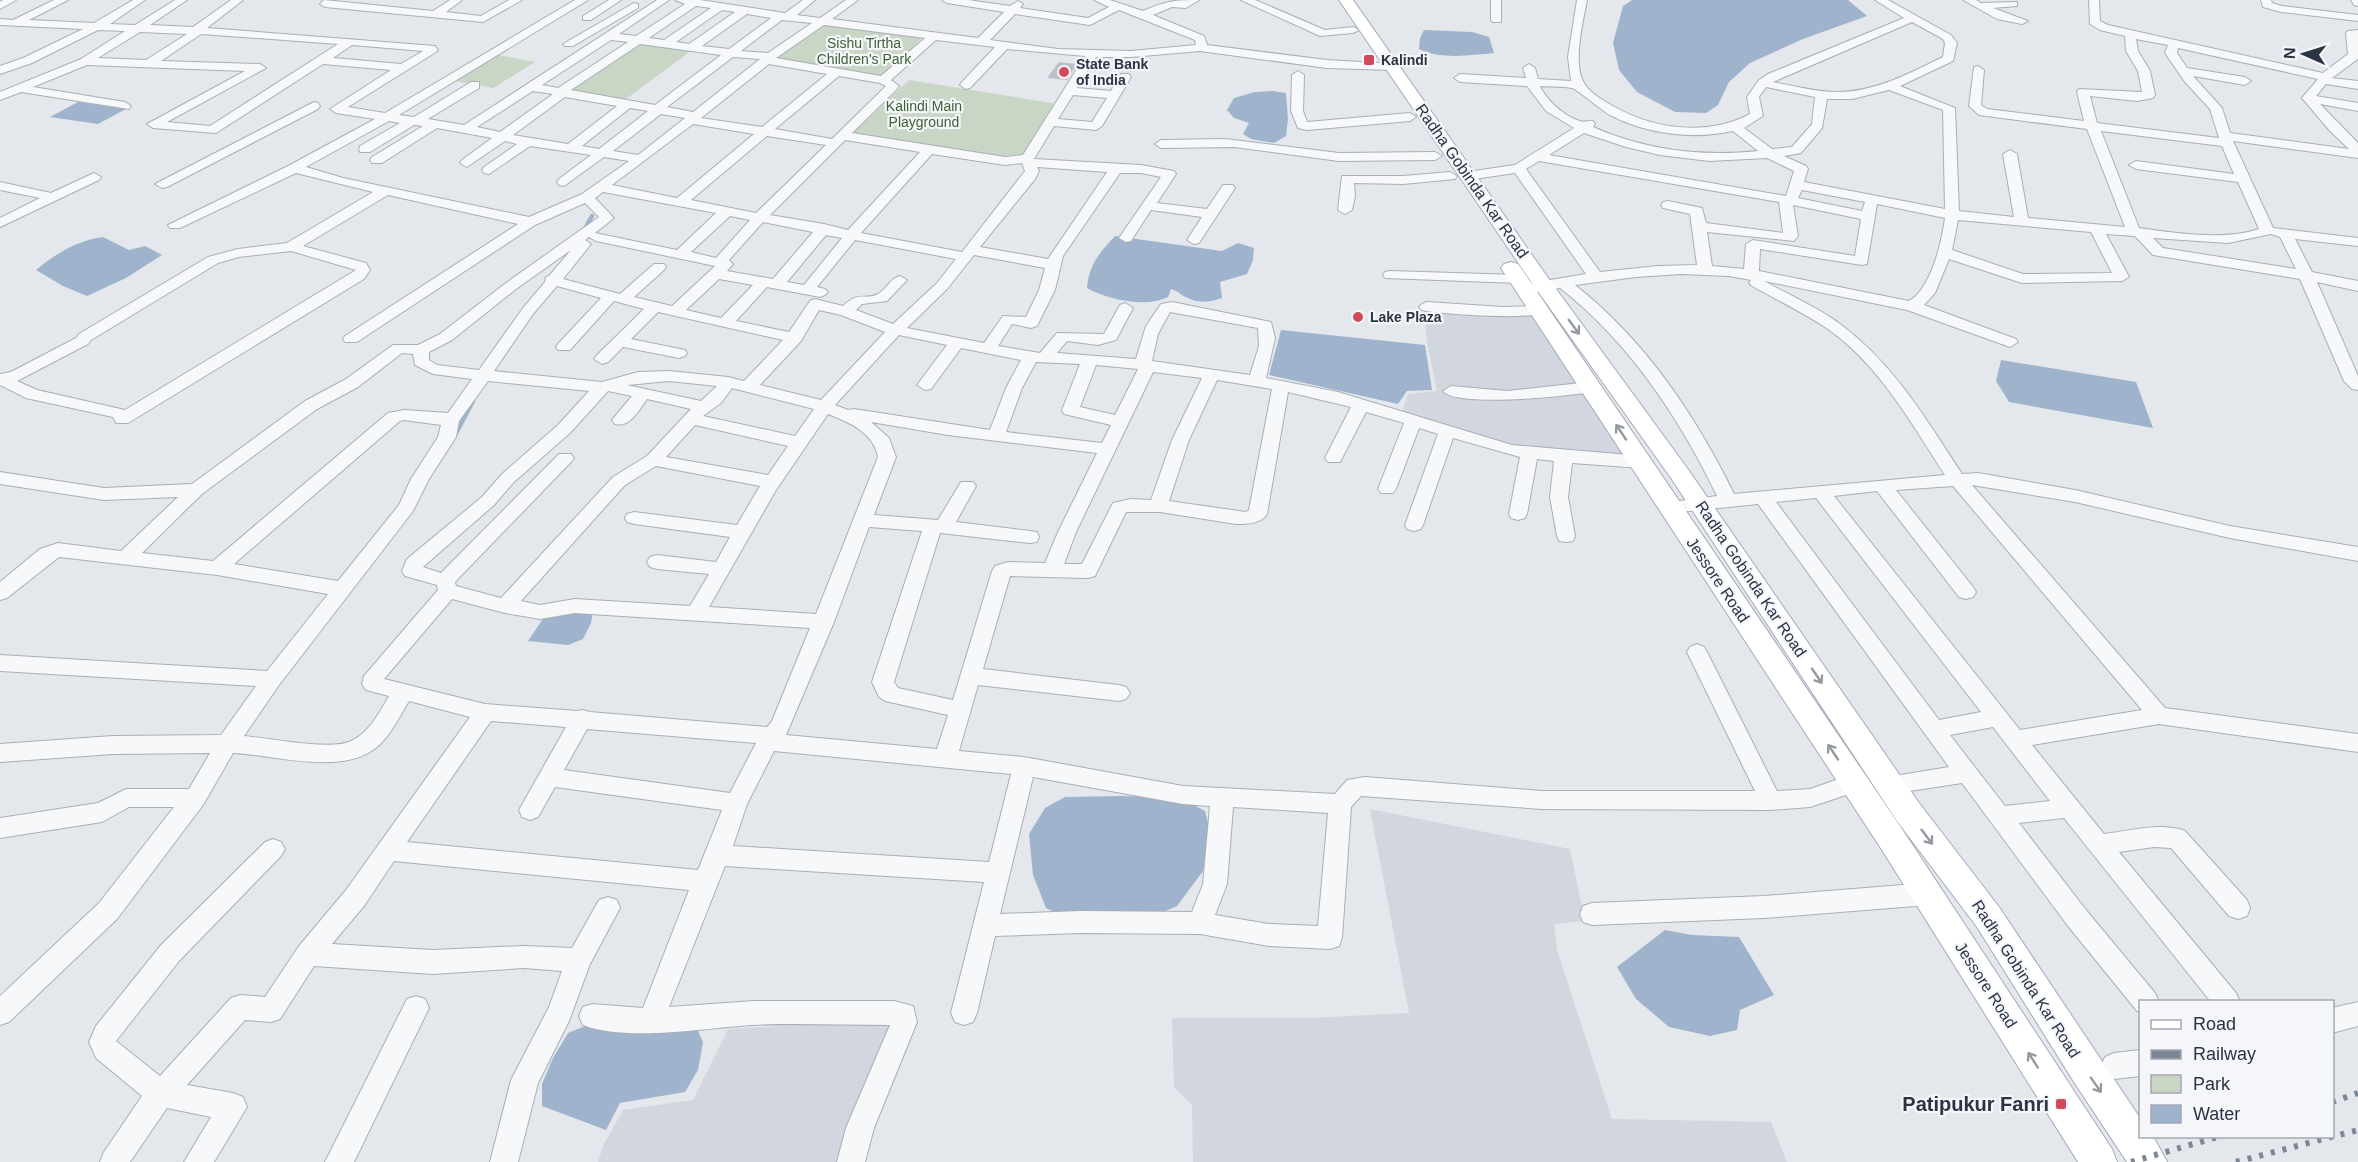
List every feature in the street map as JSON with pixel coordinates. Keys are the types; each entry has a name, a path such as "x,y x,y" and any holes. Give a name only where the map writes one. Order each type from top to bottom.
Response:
{"main road":[{"path":"1334,0 1353,30 1384,65 1410,117 1436,156 1459,176"},
{"name":"Radha Gobinda Kar Road","path":"1346,0 1384,65 1459,176 1538,289 1700,505 1898,796 1988,917 2086,1070 2149,1162"},
{"name":"Jessore Road","path":"1538,289 1590,387 1928,894 2090,1160"},
{"path":"1875,814 1898,796"}],"street":[{"path":"0,6 11,0"},
{"path":"15,23 63,0"},
{"path":"0,70 7,70 39,55 140,0"},
{"path":"0,96 85,61 182,0"},
{"path":"148,64 238,0"},
{"path":"332,0 325,4 507,22"},
{"path":"391,11 408,0"},
{"path":"434,15 457,0"},
{"path":"483,19 517,0"},
{"path":"175,225 295,168 387,117 583,0"},
{"path":"572,25 616,0"},
{"path":"569,44 644,0"},
{"path":"466,129 664,0"},
{"path":"760,12 778,0"},
{"path":"564,182 729,53 810,0"},
{"path":"351,339 530,222 587,197 641,159 768,58 853,0"},
{"path":"947,0 1090,22 1118,6"},
{"path":"981,42 1022,0"},
{"path":"1099,0 1143,15 1178,66"},
{"path":"1143,15 1172,3 1182,6 1194,0"},
{"path":"1246,0 1324,34 1353,30"},
{"path":"1496,0 1497,20"},
{"path":"1582,0 1574,56 1578,85 1603,108 1688,133 1737,128 1757,116 1753,97 1763,83 1823,54 1910,17"},
{"path":"1763,83 1822,94 1848,95 1887,85 1949,59 1951,43 1947,37 1880,0"},
{"path":"1910,0 1910,17"},
{"path":"1968,0 2001,17 2022,21"},
{"path":"2094,0 2094,22 2104,28 2358,85"},
{"path":"2266,0 2267,5 2281,9 2358,18"},
{"path":"2324,0 2334,15"},
{"path":"467,163 564,91 638,40 687,1 743,6 760,12 784,16 981,42 1092,54 1157,38 1200,38 1202,43 1200,48"},
{"path":"666,44 717,3"},
{"path":"1979,6 2013,3"},
{"path":"691,48 743,6"},
{"path":"0,22 198,30 432,49 336,109"},
{"path":"544,23 572,25 590,31 638,40 768,58 891,83 891,89 761,216 717,268 676,311"},
{"path":"2130,33 2132,51 2144,71 2149,95 2137,97 2084,92 2092,126 2137,232 2158,252 2306,275 2358,286"},
{"path":"2308,98 2324,79 2343,63 2357,59 2352,33 2358,33"},
{"path":"884,80 935,35"},
{"path":"85,61 260,68 153,124 212,130 351,41"},
{"path":"2174,43 2171,52 2183,71 2216,108 2226,139 2267,231"},
{"path":"966,85 1004,45"},
{"path":"1168,51 1200,48 1327,64 1384,65"},
{"path":"695,615 742,531 800,443 895,330 942,286 1030,176 1032,171 1029,161 1092,54"},
{"path":"321,60 403,68"},
{"path":"1529,68 1529,82 1542,101 1555,113 1580,127 1616,140 1683,155 1709,158 1796,150 1818,124 1822,94"},
{"path":"1978,70 1975,106 1978,110 2092,126 2358,152"},
{"path":"2183,71 2245,81"},
{"path":"679,203 836,72"},
{"path":"1298,75 1297,111 1302,125 1410,117"},
{"path":"1052,122 1095,127 1125,77"},
{"path":"1460,78 1578,85"},
{"path":"365,149 475,85"},
{"path":"1887,85 1949,108 1952,215 1943,252 1924,298 1918,304 1911,306"},
{"path":"532,87 564,91 762,132 929,149 1005,160 1141,169 1169,174 1126,238"},
{"path":"20,88 125,106"},
{"path":"1070,91 1116,95"},
{"path":"2308,98 2358,107"},
{"path":"2308,98 2358,152"},
{"path":"162,184 308,105 641,159"},
{"path":"570,148 627,105"},
{"path":"1345,210 1348,196 1347,179 1403,180 1519,168 1580,127 1615,113"},
{"path":"377,160 435,124"},
{"path":"1700,227 1789,238 1791,236 1788,201 1798,185 1801,169 1770,154 1737,128"},
{"path":"2334,128 2358,131"},
{"path":"489,170 528,142"},
{"path":"1161,144 1190,146 1208,142 1232,143 1307,154 1366,158 1436,156"},
{"path":"808,289 852,234 929,149"},
{"path":"2010,154 2022,222"},
{"path":"1538,157 1868,216"},
{"path":"2136,165 2244,179"},
{"path":"295,168 340,181 530,222"},
{"path":"1519,168 1595,276"},
{"path":"988,348 1008,319 1031,323 1047,290 1056,256 1116,169"},
{"path":"0,223 94,177"},
{"path":"1798,185 1952,215 2227,240 2254,237 2267,231 2358,242"},
{"path":"0,186 53,197"},
{"path":"600,187 852,234 1054,265"},
{"path":"1194,240 1228,188"},
{"path":"291,247 387,190"},
{"path":"587,197 607,218"},
{"path":"1744,275 1753,244 1862,261 1870,200"},
{"path":"1668,205 1697,211 1705,270"},
{"path":"1149,206 1210,214"},
{"path":"680,255 728,210"},
{"path":"125,558 196,490 311,405 352,383 399,348 421,350 446,337 511,286 572,243 592,234 607,218"},
{"path":"0,1013 108,911 195,798 227,744 272,679 407,507 420,479 447,437 451,419 551,280 607,218"},
{"path":"1943,252 2022,279 2122,277 2095,227"},
{"path":"726,322 770,283 824,228"},
{"path":"2285,233 2327,319 2352,381 2358,385"},
{"path":"592,234 680,255 770,283 823,293 795,338 768,370 747,387"},
{"path":"291,247 361,266 363,270 359,276 122,419 121,414 32,394 1,379 16,375 82,341 85,337 213,260 238,253 291,247"},
{"path":"564,347 618,297 659,267"},
{"path":"1427,307 1503,312 1538,289 1595,276 1705,270 1911,306 2010,342"},
{"path":"1390,275 1581,294 1621,333 1668,398 1715,471 1729,502"},
{"path":"1744,275 1833,326 1860,347 1896,386 1957,480 2159,716"},
{"path":"551,280 653,308 676,311 795,338"},
{"path":"846,311 858,300 882,298 900,280"},
{"path":"815,304 846,311 895,330 1038,357 1090,359 1145,365 1257,381 1332,396 1447,432 1528,453 1641,462"},
{"path":"1052,570 1067,532 1121,422 1145,365 1145,354 1160,314 1166,307 1265,325 1266,344 1257,381"},
{"path":"602,359 653,308"},
{"path":"996,436 1014,388 1038,357 1063,336 1098,340 1110,337 1125,308"},
{"path":"619,342 679,353"},
{"path":"925,385 957,342"},
{"path":"421,350 421,362 433,369 484,376 605,386 643,394 800,443"},
{"path":"1090,359 1070,410 1121,422"},
{"path":"1158,507 1165,481 1195,405 1211,376"},
{"path":"824,622 575,606 540,612 505,606 446,586 412,571 411,567 488,501 508,478 564,429 605,386 626,379 660,377 728,382 829,408 948,430 1107,449"},
{"path":"505,606 619,481 653,460 698,413 715,399 728,382"},
{"path":"945,760 1000,574 1008,569 1088,571 1119,507 1158,507 1236,518 1247,518 1258,514 1281,386"},
{"path":"1451,391 1507,396 1590,387"},
{"path":"621,420 643,394"},
{"path":"1334,458 1361,405"},
{"path":"651,1021 705,881 718,855 736,803 787,712 887,457 883,441 871,429 829,408"},
{"path":"217,568 394,417 404,415 451,419"},
{"path":"1387,489 1413,421"},
{"path":"1414,525 1447,432"},
{"path":"1518,514 1528,453"},
{"path":"1564,456 1559,498 1566,536"},
{"path":"565,458 446,586 372,681 376,687 485,712 582,718 945,760 1024,766 1184,795 1340,804"},
{"path":"653,460 773,482"},
{"path":"0,478 120,495 196,490"},
{"path":"1670,507 1882,485 1978,479 2017,484 2230,532 2358,554"},
{"path":"1882,485 1966,592"},
{"path":"961,710 893,695 886,691 883,682 938,526 967,486"},
{"path":"1822,493 2070,808 2225,1000"},
{"path":"1763,498 1934,730 2077,918 2144,1000"},
{"path":"634,518 742,531"},
{"path":"863,520 1030,537"},
{"path":"0,593 51,552 58,550 217,568 342,589"},
{"path":"657,562 721,569"},
{"path":"1697,652 1771,801"},
{"path":"0,663 272,679"},
{"path":"970,676 1119,693"},
{"path":"0,753 115,746 227,744 336,754 353,752 366,745 403,692"},
{"path":"114,1162 161,1094 240,1007 271,1010 308,954 355,898 485,712"},
{"path":"2016,739 2159,716 2358,743"},
{"path":"1934,730 1998,717"},
{"path":"530,810 582,718"},
{"path":"964,1013 1024,766"},
{"path":"1898,796 1967,772"},
{"path":"548,777 736,803"},
{"path":"986,925 1081,922 1200,923 1269,936 1330,938 1340,804 1355,787 1542,800 1771,801 1810,798 1853,783"},
{"path":"1200,923 1215,884 1222,797"},
{"path":"0,828 102,812 131,798 195,798"},
{"path":"2000,816 2070,808"},
{"path":"2100,845 2154,837 2177,838 2238,908"},
{"path":"198,1162 233,1107 161,1094 105,1049 102,1042 105,1035 170,953 273,849"},
{"path":"389,850 705,881"},
{"path":"718,855 998,873"},
{"path":"1592,914 1764,908 1928,894"},
{"path":"504,1162 525,1080 560,1012 579,960 608,908"},
{"path":"308,954 433,962 524,957 579,960"},
{"path":"339,1162 416,1008"},
{"path":"592,1016 651,1021 754,1013 894,1013 904,1015 904,1022 860,1128 851,1162"},
{"path":"2334,1020 2358,1014"},
{"path":"2114,1066 2139,1063"}],"shaded area":[{"path":"1424,311 1537,315 1627,456 1529,450 1401,415 1408,394 1437,391 1427,342"},
{"path":"1370,809 1570,849 1585,921 1554,924 1557,950 1612,1119 1771,1122 1787,1162 1193,1162 1192,1105 1174,1087 1172,1018 1309,1018 1409,1013"},
{"path":"896,1020 844,1162 598,1162 603,1146 623,1110 693,1100 728,1029"}],"green space":[{"name":"Sishu Tirtha Children's Park","path":"823,23 924,36 882,77 773,59"},
{"path":"639,40 696,47 626,99 567,89"},
{"path":"493,54 535,62 493,88 449,80"},
{"name":"Kalindi Main Playground","path":"909,80 1058,104 1023,154 1004,156 851,135"}],"water":[{"path":"1632,0 1848,0 1867,16 1803,39 1750,63 1729,82 1718,105 1706,113 1675,112 1637,92 1619,70 1613,43 1623,6"},
{"path":"1424,30 1472,32 1489,37 1494,53 1437,55 1419,49 1420,38"},
{"path":"1255,92 1286,93 1288,119 1286,136 1274,143 1251,139 1243,134 1249,123 1234,118 1227,110 1234,98"},
{"path":"78,102 126,109 98,124 50,117"},
{"path":"1115,236 1222,251 1238,243 1254,248 1253,260 1247,274 1220,282 1222,298 1201,302 1171,289 1168,297 1159,300 1127,301 1105,296 1087,288 1096,260"},
{"path":"103,237 129,250 145,246 162,255 126,278 87,296 63,286 36,270 67,249 85,241"},
{"path":"1281,330 1425,345 1432,390 1407,391 1398,404 1269,375"},
{"path":"2001,360 2136,382 2153,428 2009,402 1996,381"},
{"path":"549,610 593,611 591,623 583,639 568,645 528,641"},
{"path":"1065,797 1181,798 1205,811 1214,847 1203,871 1177,906 1147,919 1064,917 1046,908 1033,875 1029,834 1045,808"},
{"path":"1665,930 1692,935 1739,937 1774,995 1740,1010 1737,1030 1710,1036 1669,1027 1636,999 1617,967"},
{"path":"603,1019 697,1029 703,1042 698,1070 685,1092 620,1103 606,1130 542,1106 542,1084 553,1058 568,1033"}],"building":[{"name":"State Bank of India","path":"1059,62 1077,64 1067,80 1047,78"}],"waterway":[{"path":"584,231 592,216"},
{"path":"454,437 473,401"}],"railway":[{"path":"2334,1101 2358,1093"},
{"path":"2334,1136 2358,1130"},
{"path":"2131,1162 2214,1138"},
{"path":"2236,1162 2328,1138"}],"place":[{"name":"Kalindi","path":"1369,60"},
{"name":"State Bank of India","path":"1064,72"},
{"name":"Lake Plaza","path":"1358,317"},
{"name":"Patipukur Fanri","path":"2061,1104"}]}
